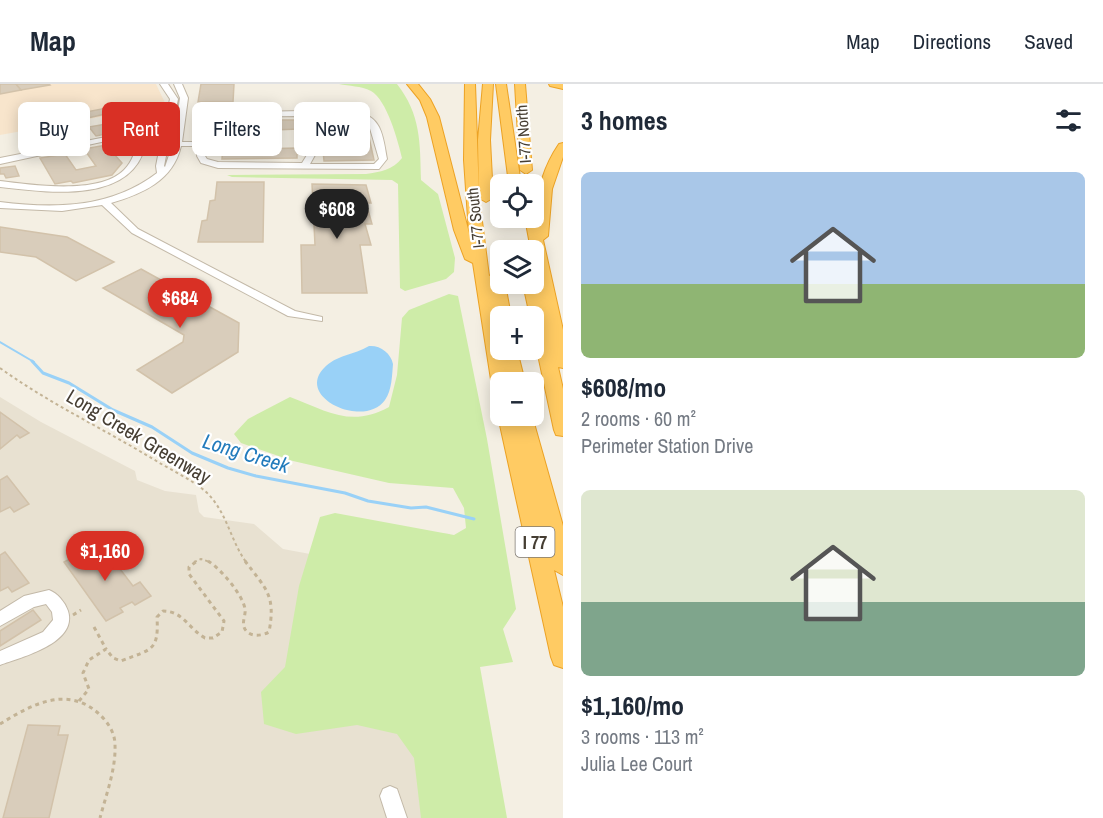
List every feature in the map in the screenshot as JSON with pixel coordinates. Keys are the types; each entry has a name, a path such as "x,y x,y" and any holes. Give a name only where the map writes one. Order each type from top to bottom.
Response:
{"highway":[{"path":"412,84 425,99 433,117 462,230 485,298"},
{"name":"I-77 South","path":"470,84 472,182 485,298 498,372"},
{"path":"488,84 484,140 486,200 501,306"},
{"path":"501,84 514,174"},
{"name":"I-77 North","path":"520,84 526,174"},
{"path":"554,84 563,86"},
{"path":"540,240 544,189 552,164 563,147"},
{"path":"544,281 563,363"},
{"path":"533,294 563,430"},
{"name":"I 77","path":"509,426 563,657"},
{"name":"I 77","path":"527,426 563,566"}],"street":[{"path":"164,84 176,102"},
{"path":"179,85 184,98 180,104"},
{"path":"201,156 209,164 376,167 383,159 374,124 370,119"},
{"path":"0,161 102,141"},
{"path":"0,184 59,190 94,186 117,178 130,169 136,162 136,156"},
{"path":"162,156 160,166 162,172"},
{"path":"0,205 81,208 137,190 170,166 173,156"},
{"path":"305,165 310,156"},
{"path":"0,198 44,203 98,202 151,240 292,314 318,319"},
{"path":"0,619 30,601 49,597 60,611 62,620 52,636 0,658"},
{"path":"390,796 397,818"}],"path":[{"name":"Long Creek Greenway","path":"0,368 32,391 120,438 200,485 226,518 235,544 262,581 272,602 273,620 267,634 256,636 245,630 245,608 241,598 217,566 209,560 201,559 191,564 189,574 224,621 224,630 220,634 212,639 204,639 177,612 168,609 157,617 158,639 151,649 121,661 113,658 106,649"},
{"path":"79,701 88,689 83,673 85,664 106,649 94,627"},
{"path":"0,724 40,702 61,697 79,701 93,709 109,723 116,743 100,818"}],"shaded area":[{"path":"0,84 156,84 165,102 102,102 102,117 90,119 90,102 18,102 18,132 0,135"},
{"path":"0,397 41,422 135,471 137,480 165,491 196,495 199,512 204,517 254,524 283,549 359,563 388,528 450,534 501,818 0,818"}],"green space":[{"path":"339,84 397,84 405,95 418,129 421,180 438,194 455,258 454,272 446,279 405,291 400,288 398,184 392,180 232,177 227,175 366,174 395,165 402,158 391,122 382,103 371,91"},
{"path":"449,294 458,296 487,439 516,609 503,629 513,662 480,667 507,818 421,818 414,758 397,734 357,725 296,734 264,724 261,692 285,667 299,586 320,517 335,513 454,535 466,528 464,508 453,488 389,483 293,461 241,443 234,434 248,419 290,397 328,412 351,417 375,413 389,407 397,375 402,318 409,310"}],"water":[{"path":"369,346 381,348 392,360 391,382 385,400 375,408 349,411 325,399 318,390 317,379 324,368 334,360"}],"building":[{"path":"0,84 16,84 21,90 0,94"},
{"path":"16,84 49,84 50,85 21,90"},
{"path":"201,84 234,84 233,102 198,102"},
{"path":"102,109 102,115 90,117 90,111"},
{"path":"282,120 294,120 294,129 282,130"},
{"path":"102,125 102,135 96,136 90,127"},
{"path":"370,142 374,160 324,161 324,156 370,156"},
{"path":"102,146 102,156 116,156 122,163 112,175 73,183 71,181 55,184 40,158 66,156 76,170 96,166 89,156 90,148"},
{"path":"282,148 294,148 294,156 297,156 297,158 222,159 222,156 282,156"},
{"path":"15,166 19,176 6,178 4,174 0,174 0,168"},
{"path":"217,182 264,182 263,242 198,242 202,221 207,220 210,201 215,200"},
{"path":"312,184 366,185 371,203 366,203 372,224 365,224 371,245 360,245 367,293 302,293 301,245 315,245"},
{"path":"0,227 67,237 114,262 76,281 36,257 0,252"},
{"path":"141,269 239,323 238,352 172,393 137,370 183,342 184,335 103,288"},
{"path":"0,412 29,433 20,438 17,435 0,449"},
{"path":"7,476 29,504 14,512 10,507 0,512 0,480"},
{"path":"100,543 133,586 140,582 151,596 135,605 132,602 120,608 123,612 106,621 64,562"},
{"path":"5,552 29,583 12,592 8,587 0,591 0,555"},
{"path":"33,610 41,620 0,646 0,631"},
{"path":"28,725 60,726 58,735 68,735 49,818 3,818"}],"waterway":[{"name":"Long Creek","path":"0,342 34,362"},
{"name":"Long Creek","path":"32,361 43,373 69,383 113,410 152,427 192,453 228,468 256,476 345,493 368,501 411,508 426,507 474,519"}]}
